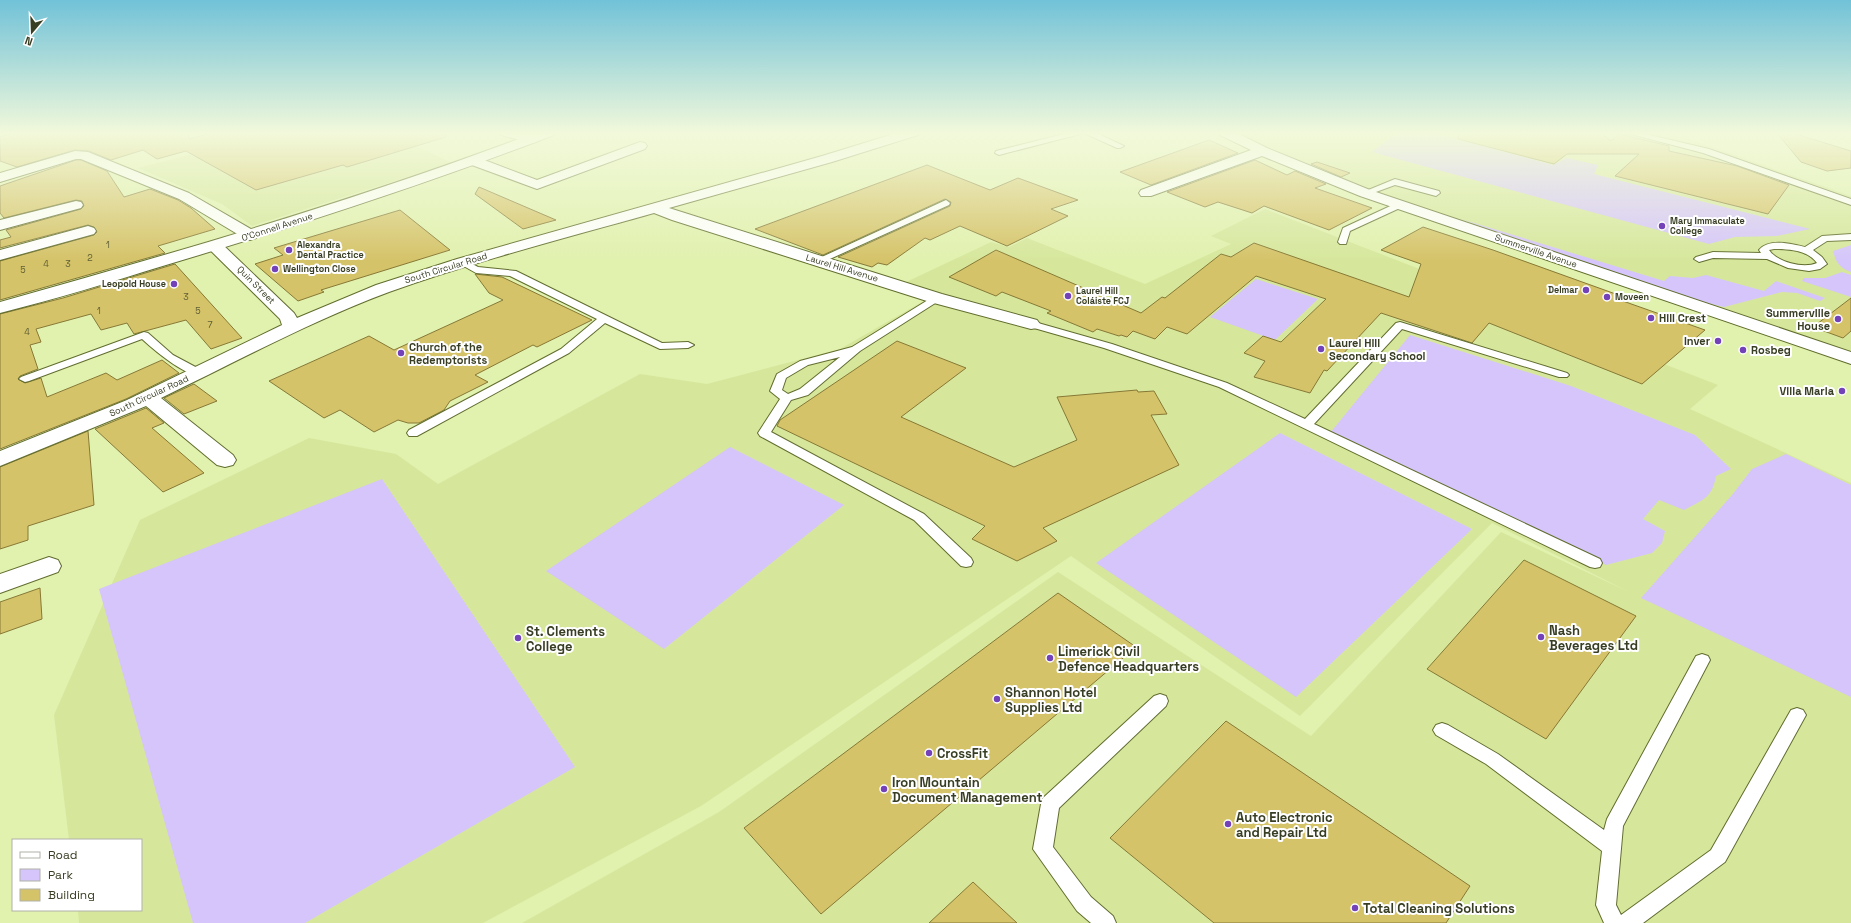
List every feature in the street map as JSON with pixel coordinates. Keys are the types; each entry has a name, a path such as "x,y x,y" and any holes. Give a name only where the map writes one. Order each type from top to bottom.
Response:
{"street":[{"path":"132,175 184,196 250,236"},
{"name":"O'Connell Avenue","path":"0,308 250,236 385,193 435,175"},
{"path":"511,175 537,185 563,175"},
{"name":"South Circular Road","path":"0,459 148,398 292,327 382,289 463,262 771,175"},
{"path":"1146,194 1196,175"},
{"name":"Summerville Avenue","path":"1322,175 1398,205 1851,358"},
{"path":"0,225 76,205"},
{"name":"Laurel Hill Avenue","path":"655,208 677,217 936,298 1031,324"},
{"path":"0,255 88,232"},
{"name":"Quin Street","path":"215,246 288,317 292,327"},
{"path":"148,398 225,460"},
{"path":"0,584 49,566"}],"lane":[{"path":"1775,175 1851,202"},
{"path":"1365,193 1395,182 1436,193"},
{"path":"818,261 946,203"},
{"path":"1343,242 1346,230 1398,205"},
{"path":"1806,251 1824,238 1851,237"},
{"path":"1699,259 1713,255 1768,256 1780,262 1802,268 1819,266 1822,264 1821,260 1806,251 1784,246 1767,247 1764,250 1768,256"},
{"path":"463,262 476,270 512,273 660,346 688,345"},
{"path":"936,298 856,349 804,392 787,398 764,433 919,517 966,562"},
{"path":"413,433 566,351 604,319"},
{"path":"1031,324 1108,346 1223,385 1595,563"},
{"path":"1306,425 1400,325 1563,375"},
{"path":"25,379 144,335 169,357 199,373"},
{"path":"787,398 776,390 781,376 804,363 856,349"},
{"path":"1614,923 1606,905 1614,825 1702,660"},
{"path":"1106,923 1084,904 1043,849 1050,804 1160,701"},
{"path":"1626,923 1718,856 1798,715"},
{"path":"1442,730 1492,759 1612,847"}],"shaded area":[{"path":"155,175 414,175 252,226 222,204"},
{"name":"Mary Immaculate College","path":"1329,175 1791,175 1851,196 1851,352 1352,185"},
{"path":"1265,209 1718,385 1690,409 1851,483 1851,923 522,923 719,812 1058,572 1311,736 1501,532 1629,592 1492,523 1300,716 1071,556 701,806 483,923 79,923 78,911 142,911 142,839 69,839 54,715 140,520 309,438 396,454 438,484 640,374 707,384 840,349 929,298 902,284 991,242 1009,247 1027,238 1145,284 1231,244 1211,236"}],"green space":[{"path":"1457,175 1598,175 1810,229 1777,236 1735,237 1709,244"},
{"path":"1461,219 1664,281 1670,276 1693,278 1706,275 1764,291 1776,281 1825,298 1820,301 1797,293 1782,292 1724,307 1702,302 1564,257"},
{"path":"1851,245 1851,272 1844,269 1839,264 1833,251"},
{"path":"1842,272 1851,275 1851,297 1802,281 1804,278 1825,278"},
{"path":"1256,279 1318,299 1275,340 1210,317"},
{"path":"1410,335 1571,386 1695,435 1731,469 1716,476 1712,489 1706,498 1684,510 1659,500 1643,519 1665,531 1662,543 1652,553 1606,565 1330,433"},
{"path":"1280,433 1472,529 1296,697 1096,563"},
{"path":"730,447 844,505 664,649 546,571"},
{"path":"1786,454 1851,485 1851,697 1641,598 1732,495 1752,469"},
{"path":"382,479 575,767 305,923 193,923 99,589"}],"building":[{"path":"32,175 110,175 124,197 150,189 178,200 191,208 215,229 158,246 165,253 0,300 0,261 94,235 97,232 94,227 88,225 0,248 0,240 11,237 6,230 81,209 84,206 82,201 76,200 4,218 0,213 0,186"},
{"path":"229,175 308,175 256,190"},
{"path":"900,175 952,175 990,190 1018,178 1078,200 1051,209 1068,216 1007,246 960,226 930,240 925,238 887,265 878,263 872,267 838,257 950,206 951,202 945,199 823,255 755,229"},
{"path":"1127,175 1178,175 1151,185"},
{"path":"1214,175 1305,175 1326,184 1315,188 1372,208 1329,230 1264,206 1252,213 1218,202 1205,207 1167,192"},
{"path":"1762,175 1789,185 1768,214 1615,176"},
{"path":"479,187 556,220 523,229 475,194"},
{"path":"400,210 450,250 321,290 324,292 298,301 255,264 283,255 274,248"},
{"path":"1423,227 1493,250 1624,297 1620,300 1705,330 1642,384 1489,323 1472,343 1381,313 1327,371 1324,370 1310,393 1254,377 1265,361 1244,353 1263,336 1281,342 1326,299 1256,276 1187,334 1167,327 1155,339 1133,331 1127,337 1097,329 1093,332 1047,313 1051,311 1002,292 996,296 949,277 996,250 1141,313 1162,297 1165,298 1221,254 1231,257 1254,243 1409,297 1421,264 1381,250"},
{"path":"175,264 242,338 211,349 186,320 134,334 127,323 101,330 91,314 36,329 41,342 30,345 38,369 20,376 18,379 25,383 41,378 47,397 106,373 117,380 162,360 179,373 126,399 0,449 0,314 63,298"},
{"name":"Church of the Redemptorists","path":"475,274 502,277 592,320 537,347 533,345 475,375 488,382 450,401 444,410 419,423 408,423 398,420 374,432 340,410 324,418 269,381 369,336 394,350 503,300 489,293"},
{"name":"Summerville House","path":"1851,298 1851,331 1843,338 1813,327"},
{"path":"897,341 966,368 901,417 1014,467 1077,440 1057,397 1137,390 1138,392 1154,391 1167,414 1151,415 1179,465 1043,528 1057,541 1017,561 972,539 985,526 777,426 780,420"},
{"path":"194,384 217,401 184,414 164,398"},
{"path":"146,408 164,423 152,428 204,473 163,492 95,429"},
{"path":"88,431 94,505 28,526 28,540 0,549 0,467"},
{"path":"1524,560 1636,616 1546,739 1427,669"},
{"path":"40,588 42,619 0,634 0,602"},
{"path":"1058,593 1136,647 821,914 744,828"},
{"path":"1226,721 1470,886 1446,923 1214,923 1110,838"},
{"path":"973,882 1017,923 929,923"}],"place":[{"name":"Mary Immaculate College","path":"1662,226"},
{"name":"Alexandra Dental Practice","path":"289,250"},
{"name":"Wellington Close","path":"275,269"},
{"name":"Leopold House","path":"174,284"},
{"name":"Delmar","path":"1586,290"},
{"name":"Laurel Hill Coláiste FCJ","path":"1068,296"},
{"name":"Moveen","path":"1607,297"},
{"name":"Hill Crest","path":"1651,318"},
{"name":"Summerville House","path":"1838,319"},
{"name":"Inver","path":"1718,341"},
{"name":"Laurel Hill Secondary School","path":"1321,349"},
{"name":"Rosbeg","path":"1743,350"},
{"name":"Church of the Redemptorists","path":"401,353"},
{"name":"Villa Maria","path":"1842,391"},
{"name":"Nash Beverages Ltd","path":"1541,637"},
{"name":"St. Clements College","path":"518,638"},
{"name":"Limerick Civil Defence Headquarters","path":"1050,658"},
{"name":"Shannon Hotel Supplies Ltd","path":"997,699"},
{"name":"CrossFit","path":"929,753"},
{"name":"Iron Mountain Document Management","path":"884,789"},
{"name":"Auto Electronic and Repair Ltd","path":"1228,824"},
{"name":"Total Cleaning Solutions","path":"1355,908"}]}
